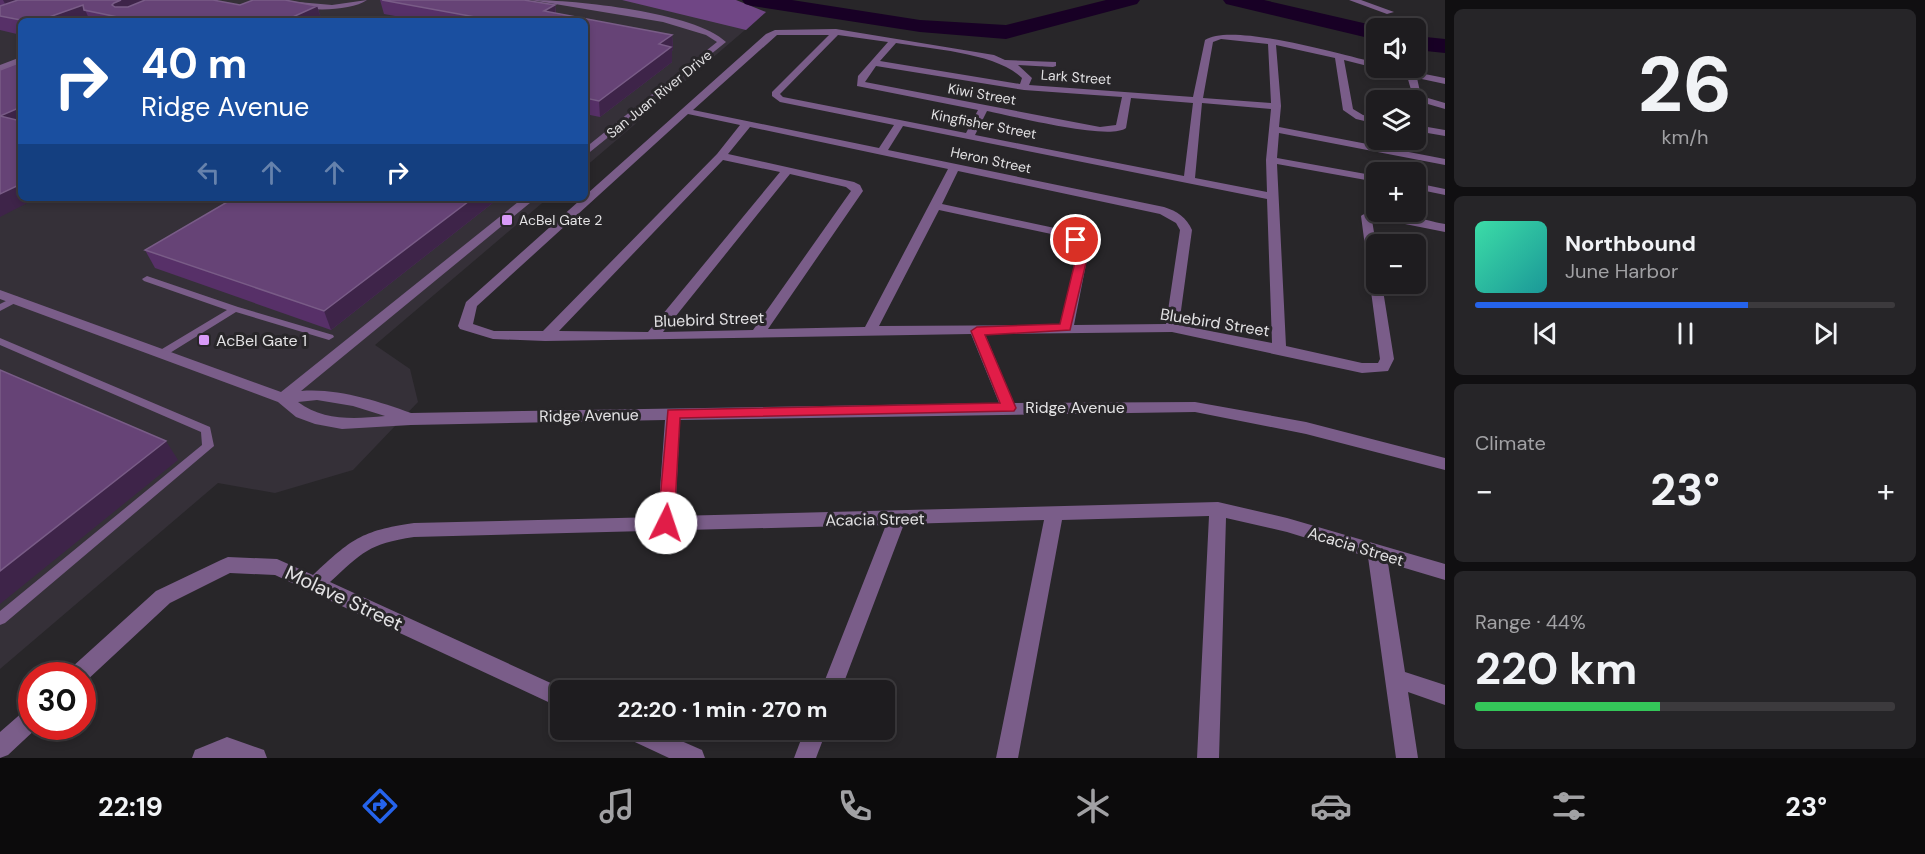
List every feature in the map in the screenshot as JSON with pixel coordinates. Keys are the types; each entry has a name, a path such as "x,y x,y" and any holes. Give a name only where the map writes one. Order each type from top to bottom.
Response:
{"street":[{"path":"279,0 326,8 343,7 363,0"},
{"name":"San Juan River Drive","path":"535,0 627,12 692,28 717,37 722,42 588,151"},
{"path":"1353,0 1390,12"},
{"name":"Bluebird Street","path":"588,199 769,36 785,32 836,32 894,40 1007,62 1053,64"},
{"name":"Kingfisher Street","path":"836,32 775,94 787,101 1274,197"},
{"path":"1189,180 1198,98 1209,40 1215,36 1224,35 1272,42 1366,63"},
{"name":"Kiwi Street","path":"894,40 861,78 860,84 1100,130 1121,128 1127,94"},
{"path":"1272,42 1276,106 1271,160 1279,349"},
{"path":"1339,57 1348,110 1366,118"},
{"path":"0,68 18,61"},
{"path":"1007,62 1027,78 1024,87"},
{"name":"Lark Street","path":"876,63 1024,87 1198,98 1276,106"},
{"path":"1426,77 1445,81"},
{"path":"1413,78 1417,98 1445,106"},
{"path":"969,136 984,108"},
{"name":"Heron Street","path":"686,111 1164,211 1184,224 1186,230 1172,328"},
{"path":"881,153 900,123"},
{"path":"545,337 721,156 747,124"},
{"path":"1273,129 1445,162"},
{"path":"1426,129 1445,132"},
{"path":"721,156 850,184 856,187 857,191 758,333"},
{"path":"1271,160 1366,177"},
{"path":"870,331 955,167"},
{"path":"652,338 788,170"},
{"path":"1426,188 1445,192"},
{"path":"283,398 526,201"},
{"name":"Bluebird Street","path":"586,201 471,305 465,326 494,335 652,338 758,333 1172,328 1362,368 1383,368 1387,359 1367,216 1445,228"},
{"path":"936,206 1066,234 1076,240 1082,254 1066,328"},
{"path":"0,294 283,398 302,413 338,423 379,423 411,419"},
{"path":"977,331 1009,408"},
{"path":"283,398 317,395 345,400 411,419"},
{"name":"Ridge Avenue","path":"411,419 673,413 1195,407 1306,428 1445,464"},
{"path":"666,523 673,413"},
{"path":"1208,758 1218,509"},
{"name":"Acacia Street","path":"314,585 357,546 380,535 414,530 1218,509 1287,525 1445,572"},
{"path":"1007,758 1054,513"},
{"path":"835,680 897,519"},
{"path":"1377,552 1407,758"},
{"name":"Molave Street","path":"92,662 163,597 228,565 277,567 550,693"},
{"path":"1397,679 1445,695"},
{"path":"0,747 18,731"},
{"path":"654,740 694,758"},
{"path":"805,758 812,740"},
{"path":"203,758 227,748 256,758"}],"lane":[{"path":"147,279 235,309 329,337"},
{"path":"0,308 16,299"},
{"path":"161,354 235,309"},
{"path":"0,341 206,430 207,446 0,619"}],"shaded area":[{"path":"0,0 723,0 766,12 588,164 588,18 18,18 18,201 544,201 375,345 410,369 418,402 353,470 275,493 218,483 0,669"},
{"path":"622,0 736,0 766,12 746,30"}],"building":[{"path":"18,0 121,0 112,5 128,7 145,0 213,0 240,5 253,0 285,0 317,6 291,18 123,18 84,10 83,5 46,18 18,19 0,16 0,6"},
{"path":"382,0 524,0 555,5 544,11 581,18 481,18"},
{"path":"588,19 672,35 659,44 671,47 599,101 588,99"},
{"path":"18,63 18,108 0,116 0,70"},
{"path":"0,116 18,120 18,185 0,194"},
{"path":"229,201 469,201 324,311 145,250"},
{"path":"0,370 166,441 0,571"}],"waterway":[{"path":"752,0 920,26 1006,32 1130,0"},
{"path":"1233,0 1366,30"},
{"path":"1426,44 1445,46"}],"place":[{"name":"AcBel Gate 2","path":"507,220"},
{"name":"AcBel Gate 1","path":"204,340"}],"route":[{"path":"666,523 673,413 1009,408 977,331 1066,328 1082,254 1076,240"}]}
